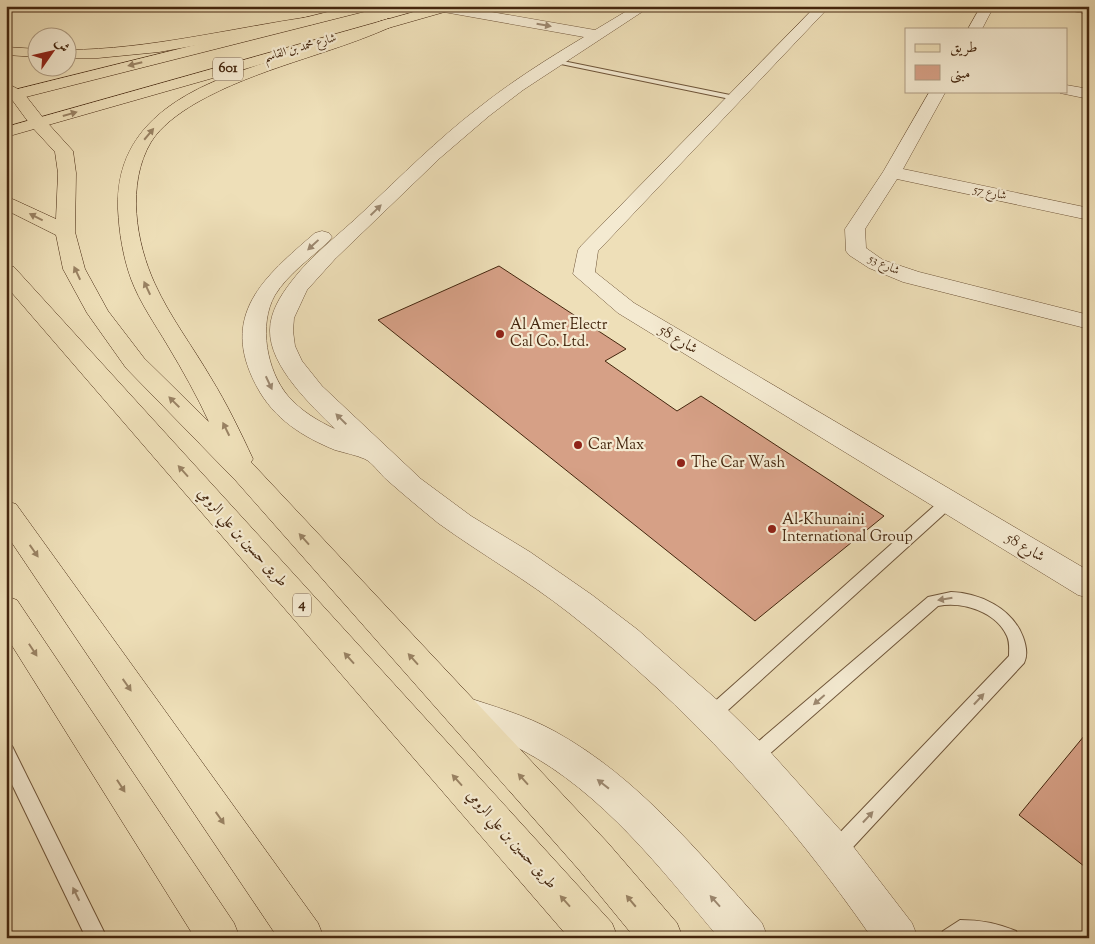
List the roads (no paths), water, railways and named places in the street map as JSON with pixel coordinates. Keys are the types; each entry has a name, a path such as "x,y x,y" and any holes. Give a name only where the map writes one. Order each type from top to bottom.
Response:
{"main road":[{"name":"شارع محمد بن القاسم","path":"10,93 370,6"},
{"name":"شارع محمد بن القاسم","path":"6,132 447,7"},
{"path":"78,54 146,50 310,21"},
{"path":"246,474 211,400 145,285 136,260 127,211 126,189 130,166 140,145 157,125 179,107 195,98 230,81 334,47 388,23"},
{"path":"6,51 28,52"},
{"path":"10,93 64,151 67,174 65,232 74,269 98,313 135,363 246,474 594,857 662,938"},
{"path":"6,202 65,232"},
{"name":"طريق حسين بن علي الرومي","path":"6,272 598,938"},
{"path":"6,511 303,938"},
{"path":"6,609 220,938"}],"street":[{"path":"507,6 615,25"},
{"path":"645,6 500,98 445,144 302,282 285,313 281,329 282,346 289,362 300,377 376,454 425,497 582,605 646,656 710,716 835,853 897,938"},
{"path":"975,28 988,6"},
{"path":"1064,6 1089,10"},
{"path":"447,7 598,35"},
{"name":"شارع 58","path":"817,7 735,98 588,250 584,274 626,308 1089,586"},
{"path":"1068,90 1089,94"},
{"name":"شارع 53","path":"937,92 892,172 855,229 856,251 876,264 911,278 1089,322"},
{"path":"376,454 322,433 304,423 276,400 257,358 254,332 256,315 262,299 272,283 449,118 478,104 500,98"},
{"name":"شارع 57","path":"892,172 1089,214"},
{"path":"459,710 502,724 544,744 583,769 609,789 644,823 747,938"}],"lane":[{"path":"556,61 735,98"},
{"path":"710,716 948,502"},
{"path":"751,759 934,601 952,598 973,602 992,611 1008,625 1017,642 1018,658 835,853"},
{"path":"6,752 97,938"},
{"path":"950,938 960,930 984,930 1008,938"}],"place":[{"name":"Al Amer Electr Cal Co. Ltd.","path":"500,334"},
{"name":"Car Max","path":"578,445"},
{"name":"The Car Wash","path":"681,463"},
{"name":"Al-Khunaini International Group","path":"772,529"}]}
